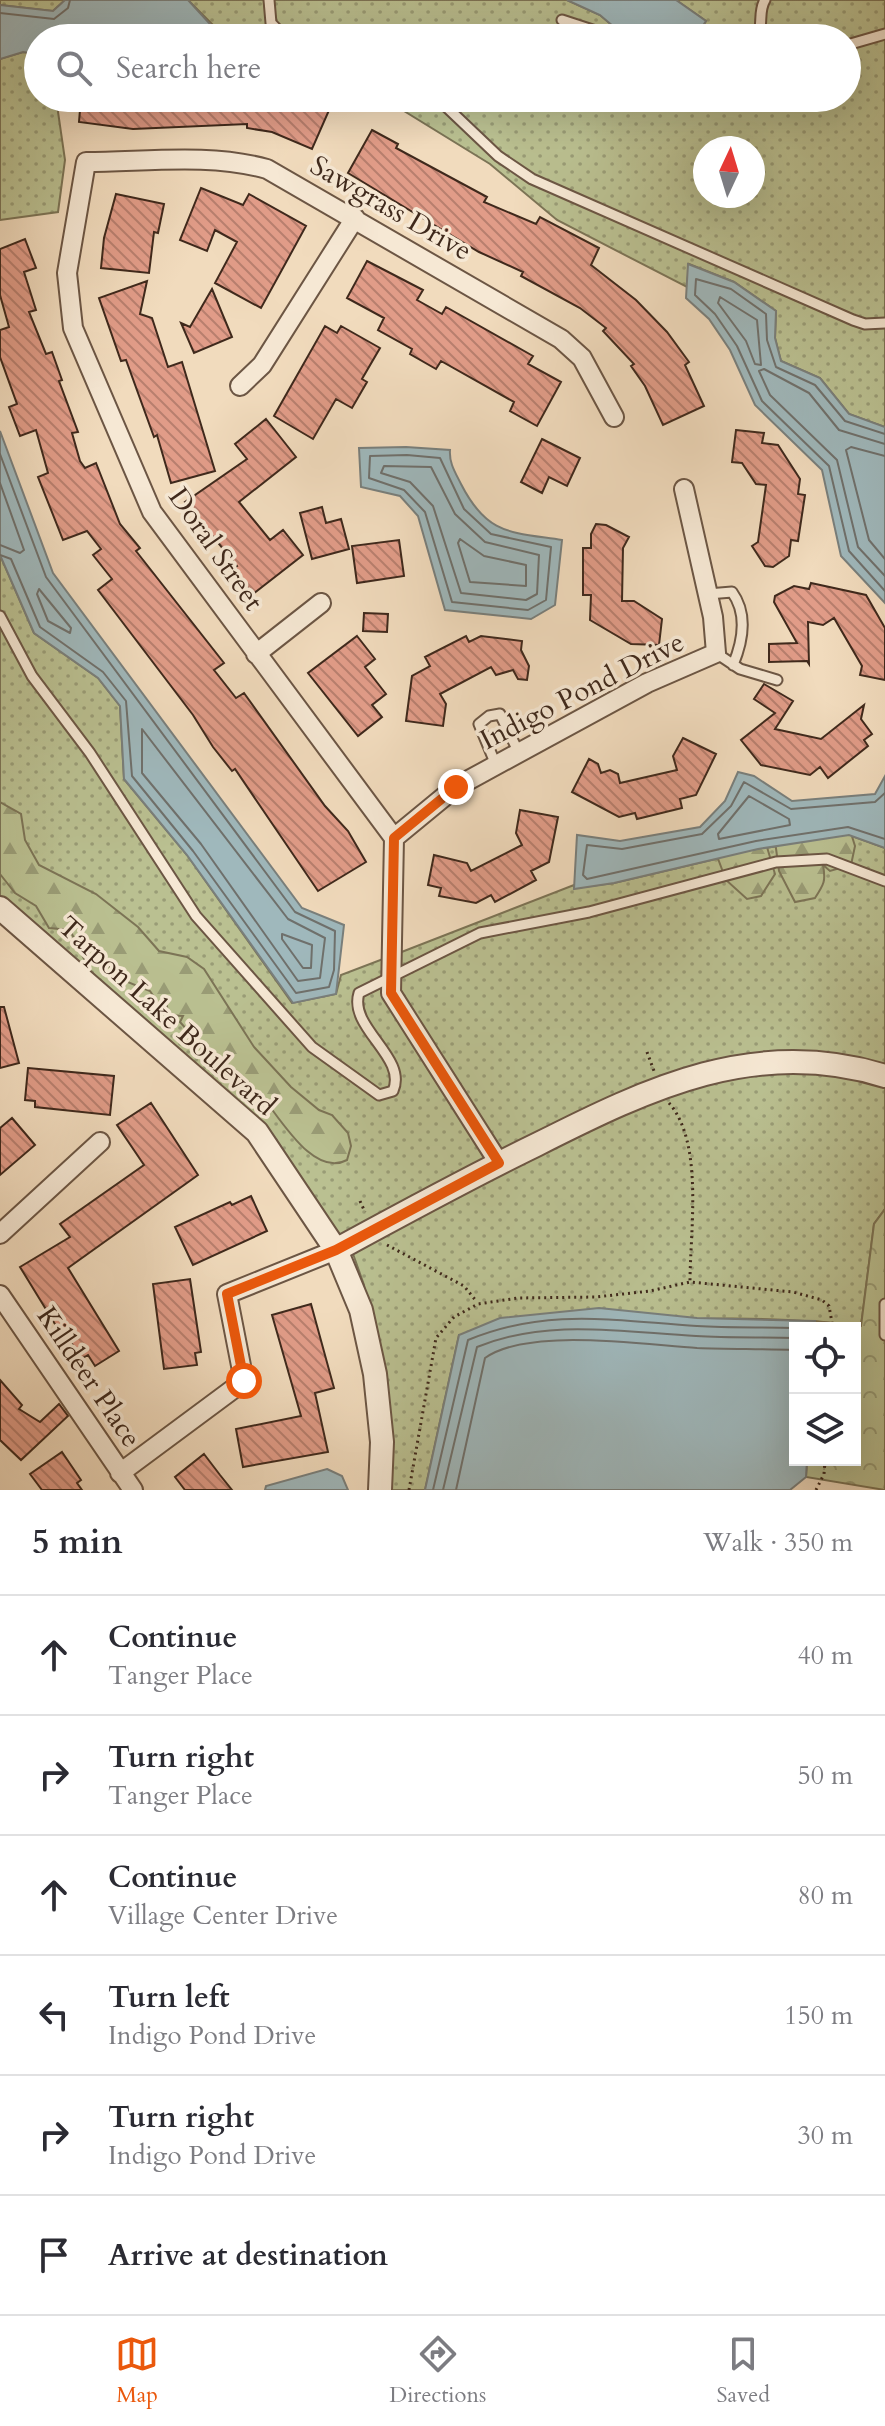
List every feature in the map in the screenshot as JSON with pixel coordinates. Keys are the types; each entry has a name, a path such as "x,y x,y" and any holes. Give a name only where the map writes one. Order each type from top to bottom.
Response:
{"street":[{"name":"Sawgrass Drive","path":"86,162 241,162 267,169 561,339 582,358 614,417"},
{"name":"Doral Street","path":"86,162 67,273 73,328 152,512 394,838"},
{"path":"240,386 262,365 355,218"},
{"name":"Indigo Pond Drive","path":"394,838 456,787 647,683 716,653 708,594 684,489"},
{"path":"256,654 321,603"},
{"path":"394,838 391,993 499,1163"},
{"name":"Tarpon Lake Boulevard","path":"0,908 257,1132 336,1250 361,1310 375,1374 382,1442 380,1490"},
{"path":"120,1473 244,1381 227,1294 336,1250 499,1163 660,1086 698,1074 762,1063 820,1064 885,1076"},
{"path":"0,1234 100,1142"},
{"name":"Killdeer Place","path":"0,1295 133,1490"}],"lane":[{"path":"269,0 272,24"},
{"path":"761,24 760,9 765,0"},
{"path":"562,20 574,24"},
{"path":"861,41 885,34"},
{"path":"452,112 498,156 532,179 853,320 865,324 885,323"},
{"path":"708,594 732,592 737,599 743,633 733,665"},
{"path":"0,616 32,676 90,753 196,916 312,1047 379,1095 393,1091 395,1077 356,1001 359,993 480,933 589,912 789,859 827,859 885,881"},
{"path":"716,653 733,665 777,680"},
{"path":"496,765 479,724 489,716 500,714 519,753"},
{"path":"885,1304 885,1335"}],"path":[{"path":"647,1052 665,1099 682,1121 689,1146 690,1282"},
{"path":"360,1201 375,1229 394,1250 464,1286 478,1304"},
{"path":"409,1490 436,1338 454,1317 478,1304 518,1298 650,1291 690,1282 793,1292 822,1300 829,1306 832,1322"},
{"path":"816,1490 825,1466"}],"green space":[{"path":"0,0 65,0 53,11 0,5"},
{"path":"188,0 567,0 600,15 611,24 212,24"},
{"path":"676,0 885,0 885,427 849,414 820,378 781,361 775,338 776,311 734,282 689,264 687,287 557,220 490,164 406,112 861,112 861,24 704,24 706,21"},
{"path":"24,52 24,112 58,112 65,160 58,212 0,220 0,59"},
{"path":"0,555 34,633 98,678 120,706 124,779 187,855 292,1003 336,994 341,975 383,959 382,977 487,1160 341,1237 262,1124 0,896"},
{"path":"0,802 21,814 25,840 39,865 96,894 138,927 159,951 187,957 204,969 254,1047 291,1087 319,1110 332,1115 348,1133 351,1146 347,1160 334,1163 321,1160 309,1152 259,1093 205,1051 180,1022 183,1016 168,1015 167,1006 159,1004 150,991 125,981 115,968 85,961 70,930 49,928 36,906 15,893 0,874"},
{"path":"850,830 855,846 851,865 830,871 823,865 824,882 815,898 795,902 779,871 775,841"},
{"path":"849,835 885,848 885,1066 730,1058 697,1065 637,1085 502,1152 399,989 399,953 574,885 574,888 614,883 758,849"},
{"path":"767,847 775,874 761,896 747,899 726,880 717,856"},
{"path":"762,1072 819,1073 885,1085 885,1209 874,1224 861,1326 861,1322 660,1320 459,1335 425,1490 388,1490 364,1285 352,1251 503,1171 675,1090"},
{"path":"885,1209 885,1490 806,1477 807,1466 861,1466 861,1326 874,1224"}],"water":[{"path":"65,0 188,0 210,24 24,24 24,52 0,59 0,5 53,11"},
{"path":"567,0 676,0 706,21 704,24 611,24 600,15"},
{"path":"688,264 734,282 776,311 775,338 781,361 820,378 849,414 885,427 885,603 841,556 822,470 755,405 730,350 709,319 686,298"},
{"path":"0,431 53,573 302,908 344,925 336,994 293,1003 187,855 124,779 120,706 98,678 34,633 0,555"},
{"path":"359,448 450,450 451,463 461,484 480,513 491,522 514,532 562,540 555,605 531,619 445,610 418,516 400,496 361,487"},
{"path":"738,772 754,776 792,801 875,794 885,776 885,848 849,835 758,849 614,883 574,889 577,835 620,841 700,827 725,801"},
{"path":"599,1308 697,1318 815,1321 789,1322 789,1466 807,1466 806,1477 790,1490 425,1490 459,1335 500,1318"},
{"path":"327,1469 342,1476 348,1490 265,1490 266,1486"}],"building":[{"path":"80,112 328,112 312,149 272,132 247,128 247,124 133,129 79,122"},
{"path":"372,130 398,144 396,148 487,197 484,202 536,224 540,217 599,248 591,265 636,300 667,332 689,362 685,365 704,406 663,425 645,386 631,366 634,364 603,331 606,328 580,308 521,276 523,272 479,252 348,173"},
{"path":"201,188 243,205 249,194 306,226 261,308 215,283 237,242 215,230 207,251 180,240"},
{"path":"116,194 164,204 158,233 154,232 149,273 101,268 104,238"},
{"path":"25,239 36,268 24,272 36,310 29,312 46,354 52,352 62,380 59,381 78,432 72,433 80,461 85,468 96,463 120,524 140,548 136,551 224,663 214,670 236,698 244,693 325,806 348,831 366,862 318,891 235,769 232,771 213,747 193,715 98,590 112,579 93,555 101,549 87,531 63,540 38,477 48,473 36,430 20,436 9,407 17,404 0,357 0,330 9,327 0,295 0,249"},
{"path":"367,261 423,290 417,300 442,314 446,307 533,356 528,364 561,382 537,426 510,411 514,402 441,361 436,369 410,354 412,349 378,330 384,318 347,298"},
{"path":"147,281 140,314 152,318 168,367 182,362 215,471 171,483 157,435 154,437 126,360 121,361 99,298"},
{"path":"212,289 232,337 194,353 181,323 190,327"},
{"path":"325,326 337,333 341,326 380,348 362,379 367,382 352,408 336,399 313,439 274,416"},
{"path":"266,419 296,457 239,502 270,540 283,530 303,555 253,594 233,569 237,566 185,502 247,459 235,444"},
{"path":"736,430 764,433 762,443 778,445 800,479 798,494 805,495 798,541 791,540 789,556 773,567 765,566 752,546 758,542 766,485 756,484 742,463 732,462"},
{"path":"542,439 580,458 567,486 549,477 542,493 521,482"},
{"path":"322,507 326,523 341,519 349,549 312,559 300,513"},
{"path":"596,524 606,525 629,537 623,548 622,601 634,601 662,619 659,645 631,644 590,620 591,595 583,595 583,548 591,548 591,534"},
{"path":"399,540 404,576 357,583 352,546"},
{"path":"811,583 866,595 885,628 885,680 860,675 862,666 834,618 823,625 808,622 809,664 807,661 769,662 769,644 797,643 774,602 775,596 794,586 809,589"},
{"path":"364,613 388,614 387,632 363,631"},
{"path":"357,636 375,659 365,667 386,694 372,705 382,717 358,736 308,673"},
{"path":"466,636 469,642 481,636 522,641 521,650 529,666 527,680 518,679 513,670 496,675 491,667 440,694 446,704 443,726 406,721 412,676 430,666 425,657"},
{"path":"764,684 793,701 775,729 821,739 864,705 861,719 872,734 864,740 868,746 828,778 820,767 810,775 761,765 741,740 775,713 754,699"},
{"path":"683,738 716,754 696,795 680,799 682,808 637,819 635,813 619,817 572,792 589,759 598,764 601,773 610,770 618,774 620,783 677,770 673,756"},
{"path":"520,810 558,817 549,862 531,871 536,880 495,902 491,895 476,903 439,896 441,888 428,885 434,855 467,863 471,871 522,845 516,833"},
{"path":"0,1007 4,1007 19,1063 0,1068"},
{"path":"28,1068 114,1076 110,1115 35,1107 35,1101 25,1100"},
{"path":"151,1103 198,1175 68,1268 119,1351 95,1366 88,1355 81,1359 62,1327 58,1329 20,1267 70,1237 60,1224 144,1165 117,1125"},
{"path":"12,1118 35,1145 0,1175 0,1128"},
{"path":"251,1196 267,1231 193,1265 175,1227"},
{"path":"190,1279 201,1352 195,1353 197,1365 164,1369 153,1284"},
{"path":"311,1304 334,1388 315,1393 328,1452 243,1467 236,1429 301,1416 272,1315"},
{"path":"0,1380 22,1405 19,1409 40,1422 59,1404 68,1416 21,1460 0,1440"},
{"path":"62,1452 81,1480 77,1483 82,1490 42,1490 30,1474"},
{"path":"204,1454 232,1490 185,1490 175,1477"}],"route":[{"path":"244,1381 227,1294 336,1250 499,1163 391,993 394,838 456,787"}]}
